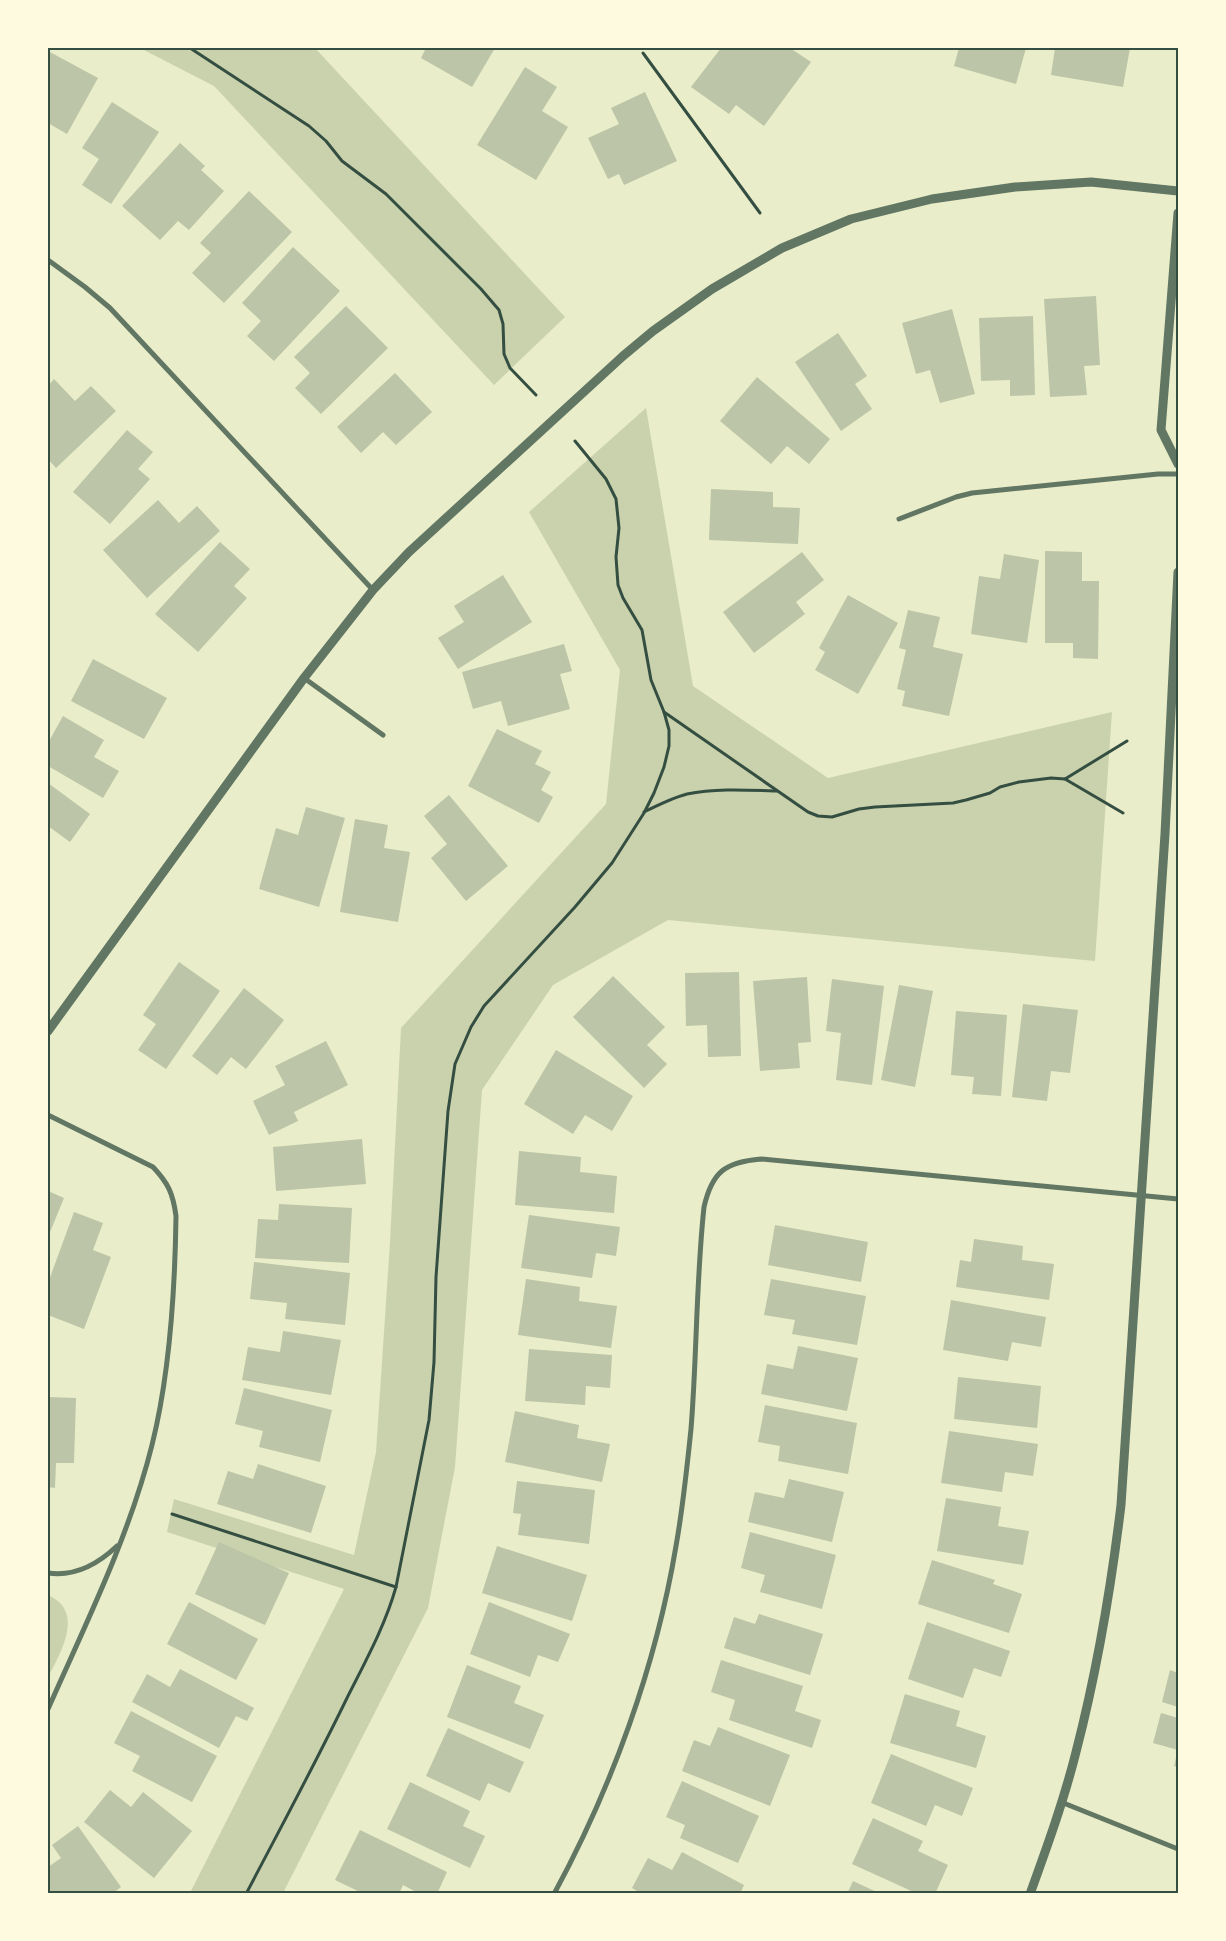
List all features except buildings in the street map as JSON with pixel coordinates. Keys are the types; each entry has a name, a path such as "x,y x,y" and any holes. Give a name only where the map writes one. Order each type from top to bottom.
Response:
{"street":[{"path":"48,1031 304,678 373,590 409,552 623,356 653,331 712,289 782,248 851,219 932,199 1015,187 1091,182 1178,190"},
{"path":"1178,213 1161,430 1178,464"},
{"path":"48,260 85,286 110,308 373,590"},
{"path":"898,519 956,497 972,493 1158,474 1178,474"},
{"path":"1030,1894 1076,1751 1115,1554 1126,1453 1165,834 1178,572"},
{"path":"304,678 383,735"},
{"path":"48,1115 152,1166 166,1180 173,1199 176,1235 169,1342 164,1385 152,1446 119,1544 48,1709"},
{"path":"554,1894 574,1856 611,1774 642,1684 664,1605 676,1546 691,1427 704,1207 708,1191 716,1175 729,1166 745,1160 761,1160 1178,1199"},
{"path":"48,1573 62,1574 83,1570 101,1559 119,1544"},
{"path":"1061,1802 1178,1849"}],"path":[{"path":"190,48 309,126 326,141 342,161 386,194 482,289 499,310 503,324 504,354 510,368 536,395"},
{"path":"644,53 760,213"},
{"path":"246,1894 331,1732 392,1602 396,1587 429,1420 434,1362 436,1277 448,1111 455,1064 471,1027 484,1006 612,864 654,793 664,767 669,746 669,730 664,712 650,680 642,630 623,598 618,585 616,556 619,528 616,499 606,479 575,441"},
{"path":"664,712 808,812 818,816 832,817 859,809 875,807 953,803 1019,782 1065,778 1127,741"},
{"path":"1065,778 1123,813"},
{"path":"644,812 666,801 688,794 713,791 778,791"},
{"path":"172,1514 396,1587"}],"green space":[{"path":"140,48 315,48 565,317 494,385 214,86"},
{"path":"646,408 693,686 828,778 1112,712 1095,961 668,920 553,985 482,1090 455,1467 428,1608 283,1893 190,1893 344,1589 167,1532 174,1499 354,1555 376,1452 390,1242 401,1028 606,804 620,670 529,512"},
{"path":"48,1595 59,1602 66,1612 68,1622 67,1634 48,1678"}]}
